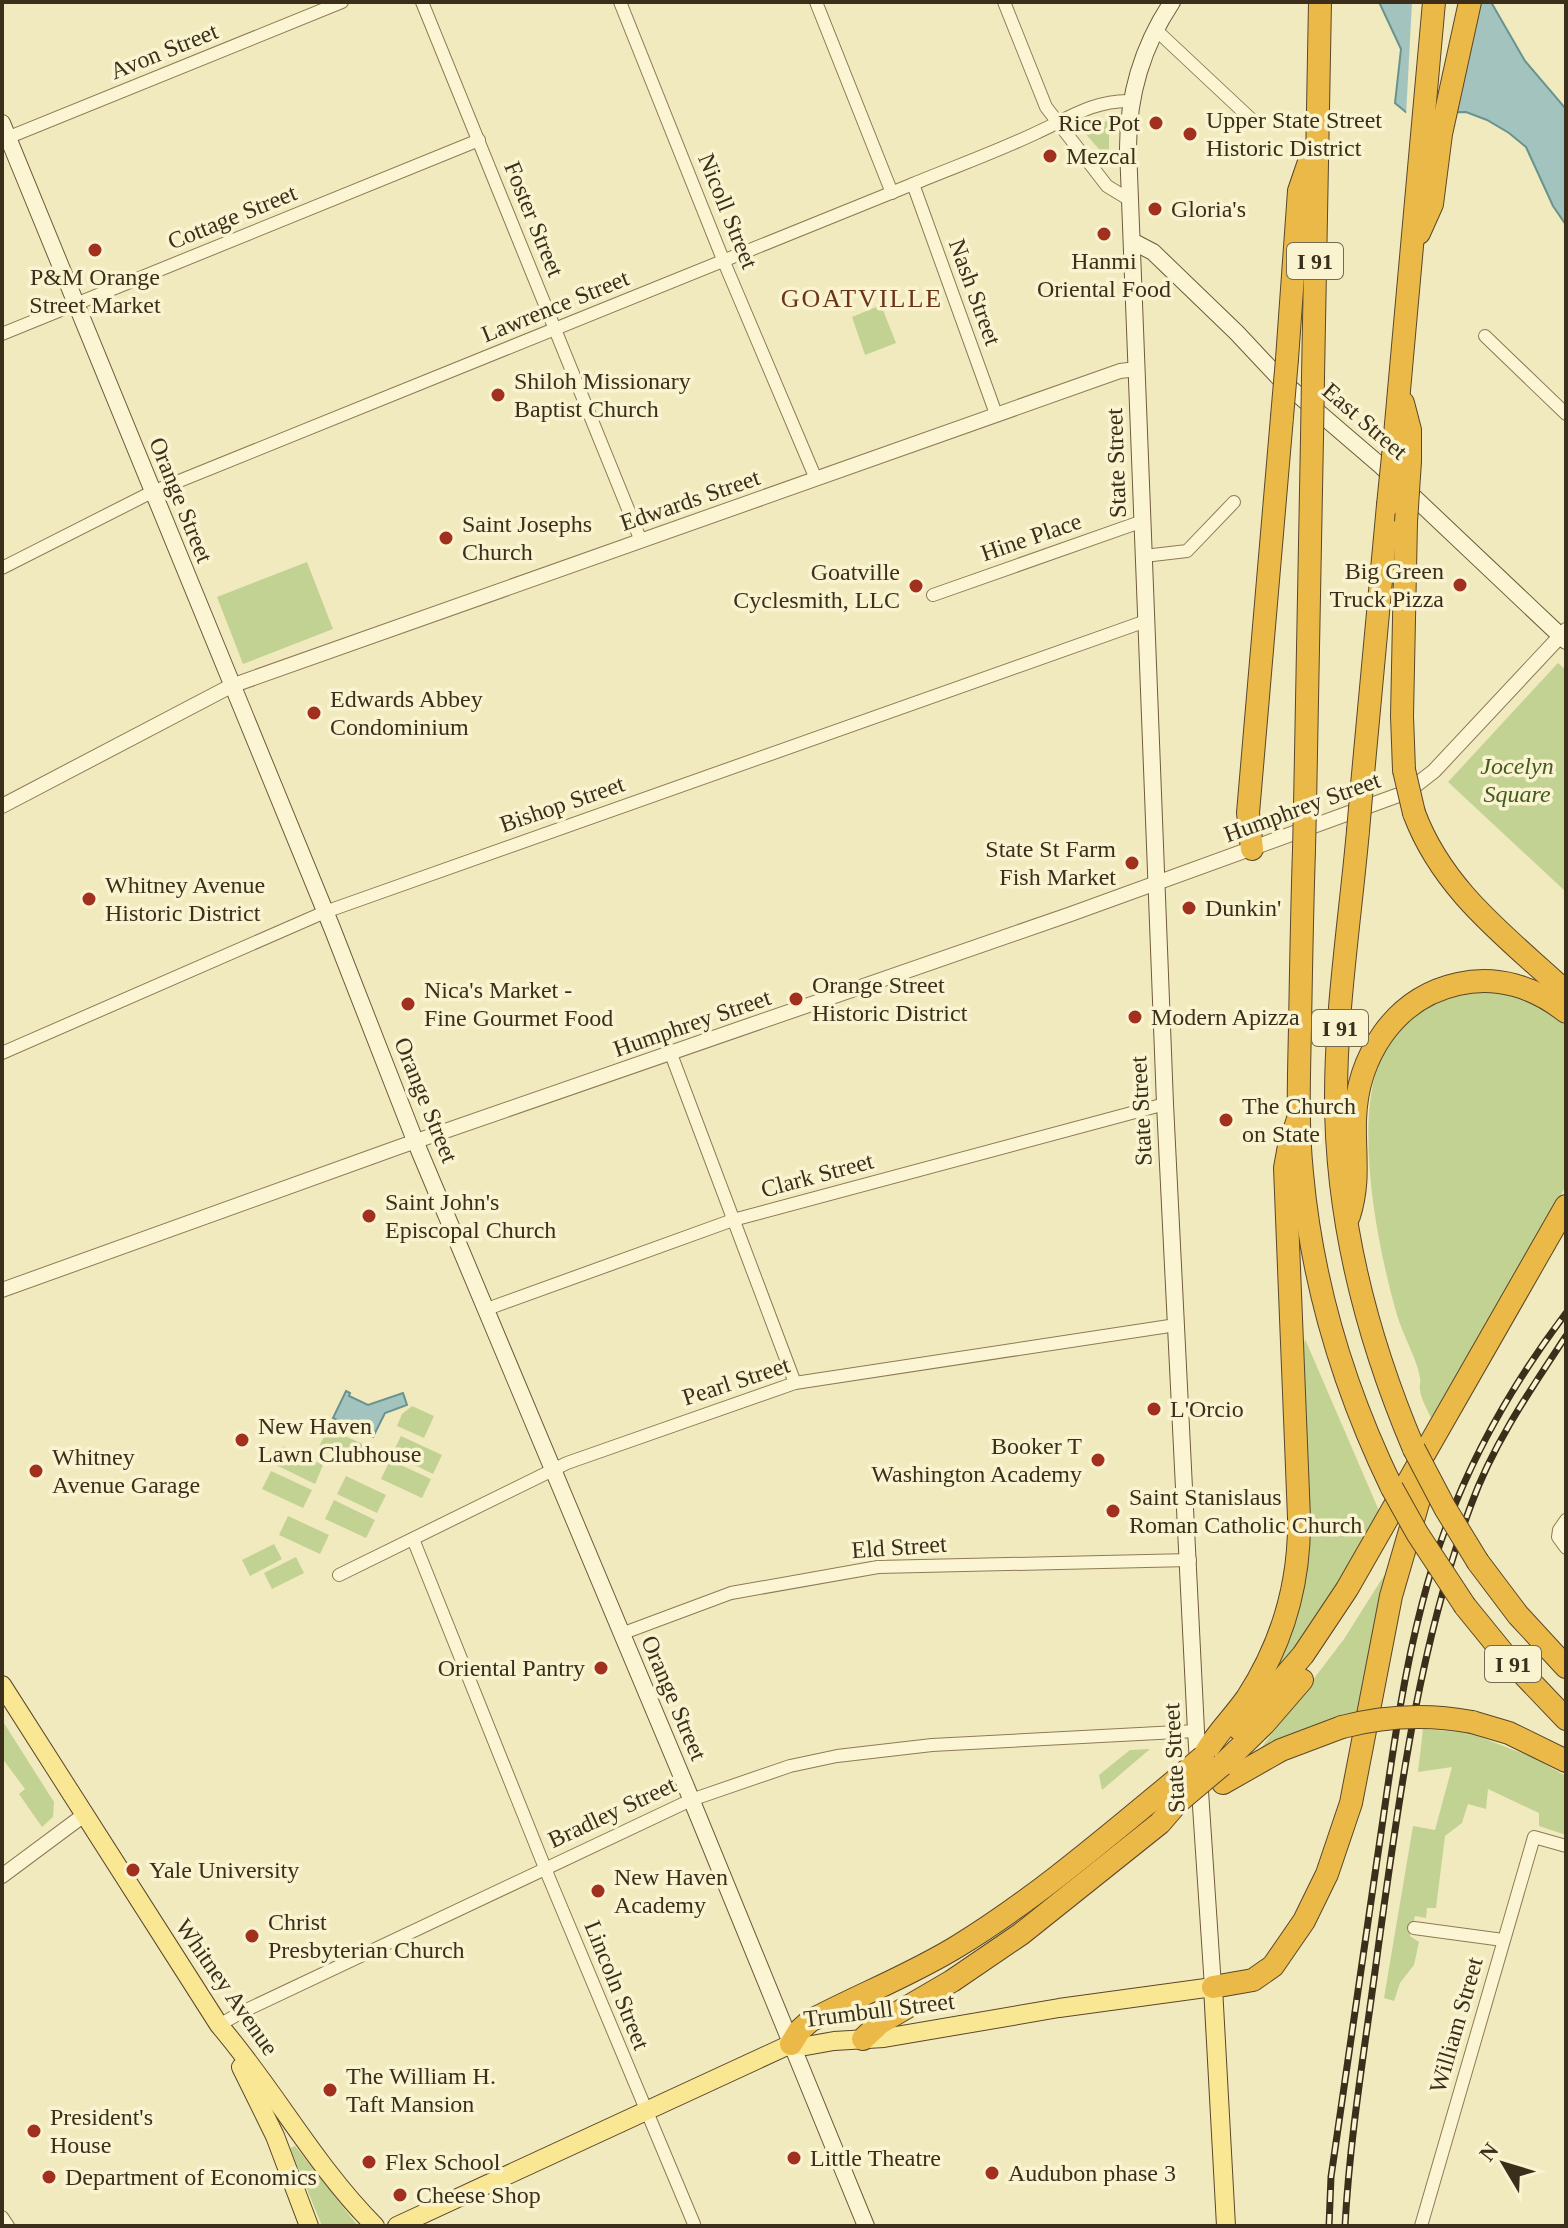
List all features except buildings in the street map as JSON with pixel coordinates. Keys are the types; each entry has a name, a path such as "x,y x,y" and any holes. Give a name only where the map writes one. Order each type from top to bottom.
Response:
{"highway":[{"name":"I 91","path":"1320,2 1299,1116 1306,1212 1325,1309 1353,1397 1392,1488 1423,1544 1465,1606 1504,1654 1566,1719"},
{"path":"1434,2 1432,204 1412,244 1399,388 1410,430 1402,453 1406,522 1402,716 1404,770 1414,813 1434,857 1464,898 1566,992"},
{"path":"1434,121 1470,2"},
{"path":"1252,849 1248,813 1299,191 1317,145"},
{"name":"I 91","path":"1402,453 1388,505 1337,1068 1337,1134 1346,1225 1356,1282 1369,1329 1414,1449 1478,1562 1518,1615 1566,1667"},
{"path":"1346,1225 1357,1185 1355,1122 1360,1082 1376,1043 1402,1012 1443,988 1478,981 1525,988 1566,1012"},
{"path":"1218,1757 1271,1655 1289,1606 1296,1572 1299,1518 1285,1168 1299,1116"},
{"path":"863,2039 880,2023 952,1981 1021,1934 1172,1813 1285,1678 1334,1609 1566,1206"},
{"path":"791,2044 810,2021 905,1976 973,1937 1177,1779 1218,1757 1264,1724 1314,1665 1349,1615 1566,1236"},
{"path":"1213,1987 1253,1980 1273,1966 1304,1921 1331,1866 1351,1803 1396,1576 1423,1486"},
{"path":"1218,1757 1281,1750 1364,1722 1431,1717 1472,1722 1520,1738 1566,1761"}],"main road":[{"name":"State Street","path":"1172,2 1155,29 1142,60 1130,101 1128,148 1165,1104 1190,1560 1196,1731 1226,2226"},
{"name":"Orange Street","path":"4,134 325,912 416,1143 866,2226"},
{"name":"East Street","path":"1132,241 1153,252 1282,381 1381,466 1564,635"},
{"name":"Whitney Avenue","path":"2,1685 219,2025 307,2143 375,2226"},
{"name":"Trumbull Street","path":"397,2226 791,2044 806,2046 863,2039 1213,1987"},
{"path":"219,2025 275,2136 309,2226"}],"street":[{"name":"Avon Street","path":"4,134 342,2"},
{"name":"Foster Street","path":"422,2 641,541"},
{"name":"Nicoll Street","path":"620,2 724,262 816,479"},
{"path":"816,2 892,193"},
{"path":"1004,2 1043,101 1056,122 1107,186 1130,200"},
{"path":"1155,29 1251,119"},
{"name":"Lawrence Street","path":"2,568 152,492 892,193 1037,133 1072,114 1103,104 1130,101"},
{"name":"Cottage Street","path":"2,334 479,140"},
{"name":"Nash Street","path":"913,184 996,414"},
{"path":"1485,336 1566,414"},
{"name":"Edwards Street","path":"2,806 231,686 996,414 1120,371 1137,369"},
{"path":"1144,556 1187,551 1234,502"},
{"name":"Hine Place","path":"933,595 1143,521"},
{"name":"Bishop Street","path":"2,1053 325,912 1146,621"},
{"name":"Humphrey Street","path":"2,1290 1252,849 1417,787 1564,635"},
{"path":"671,1054 795,1383"},
{"name":"Clark Street","path":"487,1309 733,1220 1165,1104"},
{"name":"Pearl Street","path":"339,1575 567,1463 795,1383 1176,1325"},
{"path":"1564,1522 1558,1537 1566,1548"},
{"name":"Lincoln Street","path":"413,1539 545,1868 694,2224"},
{"name":"Eld Street","path":"621,1634 731,1593 878,1567 1190,1560"},
{"name":"Bradley Street","path":"219,2025 691,1800 790,1766 837,1756 932,1745 1196,1731"},
{"path":"2,1876 84,1815"},
{"name":"William Street","path":"1421,2226 1534,1837 1566,1846"},
{"path":"1414,1928 1503,1940"},
{"path":"2,2217 8,2226"}],"green space":[{"path":"1109,120 1109,152 1105,156 1084,132"},
{"path":"881,305 896,343 865,355 852,317"},
{"path":"307,562 333,629 243,664 217,597"},
{"name":"Jocelyn Square","path":"1558,663 1566,670 1566,892 1448,782"},
{"path":"1494,991 1533,1002 1566,1026 1566,1186 1431,1418 1421,1393 1416,1362 1397,1315 1382,1253 1370,1179 1370,1106 1375,1074 1386,1047 1406,1021 1447,999"},
{"path":"1305,1339 1380,1513 1345,1574 1277,1669 1301,1360"},
{"path":"412,1406 434,1416 424,1438 397,1426 402,1414"},
{"path":"328,1428 369,1447 360,1466 319,1447"},
{"path":"401,1436 442,1455 433,1474 392,1454"},
{"path":"283,1446 323,1465 315,1484 274,1464"},
{"path":"390,1460 431,1479 422,1498 381,1479"},
{"path":"271,1471 312,1490 303,1508 262,1489"},
{"path":"346,1476 386,1495 377,1513 337,1494"},
{"path":"334,1500 375,1520 366,1538 325,1519"},
{"path":"288,1516 329,1535 320,1554 279,1535"},
{"path":"274,1544 282,1559 250,1576 242,1560"},
{"path":"296,1557 304,1573 272,1589 264,1573"},
{"path":"1385,1574 1365,1712 1261,1748 1344,1639"},
{"path":"2,1720 54,1802 53,1817 42,1827 19,1794 25,1789 2,1758"},
{"path":"1423,1729 1470,1733 1532,1757 1566,1776 1566,1835 1539,1826 1539,1813 1488,1789 1486,1809 1468,1804 1462,1823 1445,1836 1436,1908 1427,1908 1426,1918 1415,1916 1410,1936 1419,1942 1414,1965 1400,1983 1394,2001 1384,1998 1413,1826 1435,1830 1452,1767 1418,1772"},
{"path":"1150,1749 1102,1790 1099,1775 1130,1750"},
{"path":"295,2146 358,2226 322,2226 290,2148"}],"water":[{"path":"1379,2 1491,2 1525,61 1566,109 1566,225 1553,206 1526,147 1509,133 1466,112 1407,113 1395,103 1401,49"},
{"path":"346,1391 350,1393 349,1396 368,1405 403,1393 407,1405 385,1413 373,1437 333,1418"}],"pier":[{"path":"1412,2 1482,2 1456,116 1406,116"}],"railway":[{"path":"1329,2226 1331,2177 1391,1763 1422,1604 1447,1526 1479,1451 1519,1380 1566,1313"},
{"path":"1345,2226 1354,2122 1394,1836 1412,1724 1437,1613 1471,1505 1490,1460 1566,1336"}],"place":[{"name":"Rice Pot","path":"1156,123"},
{"name":"Upper State Street Historic District","path":"1190,134"},
{"name":"Mezcal","path":"1050,156"},
{"name":"Gloria's","path":"1155,209"},
{"name":"Hanmi Oriental Food","path":"1104,234"},
{"name":"P&M Orange Street Market","path":"95,250"},
{"name":"Shiloh Missionary Baptist Church","path":"498,395"},
{"name":"Saint Josephs Church","path":"446,538"},
{"name":"Big Green Truck Pizza","path":"1460,585"},
{"name":"Goatville Cyclesmith, LLC","path":"916,586"},
{"name":"Edwards Abbey Condominium","path":"314,713"},
{"name":"State St Farm Fish Market","path":"1132,863"},
{"name":"Whitney Avenue Historic District","path":"89,899"},
{"name":"Dunkin'","path":"1189,908"},
{"name":"Orange Street Historic District","path":"796,999"},
{"name":"Nica's Market - Fine Gourmet Food","path":"408,1004"},
{"name":"Modern Apizza","path":"1135,1017"},
{"name":"The Church on State","path":"1226,1120"},
{"name":"Saint John's Episcopal Church","path":"369,1216"},
{"name":"L'Orcio","path":"1154,1409"},
{"name":"New Haven Lawn Clubhouse","path":"242,1440"},
{"name":"Booker T Washington Academy","path":"1098,1460"},
{"name":"Whitney Avenue Garage","path":"36,1471"},
{"name":"Saint Stanislaus Roman Catholic Church","path":"1113,1511"},
{"name":"Oriental Pantry","path":"601,1668"},
{"name":"Yale University","path":"133,1870"},
{"name":"New Haven Academy","path":"598,1891"},
{"name":"Christ Presbyterian Church","path":"252,1936"},
{"name":"The William H. Taft Mansion","path":"330,2090"},
{"name":"President's House","path":"34,2131"},
{"name":"Little Theatre","path":"794,2158"},
{"name":"Flex School","path":"369,2162"},
{"name":"Audubon phase 3","path":"992,2173"},
{"name":"Department of Economics","path":"49,2177"},
{"name":"Cheese Shop","path":"400,2195"}],"district":[{"name":"GOATVILLE","path":"862,298"}]}
